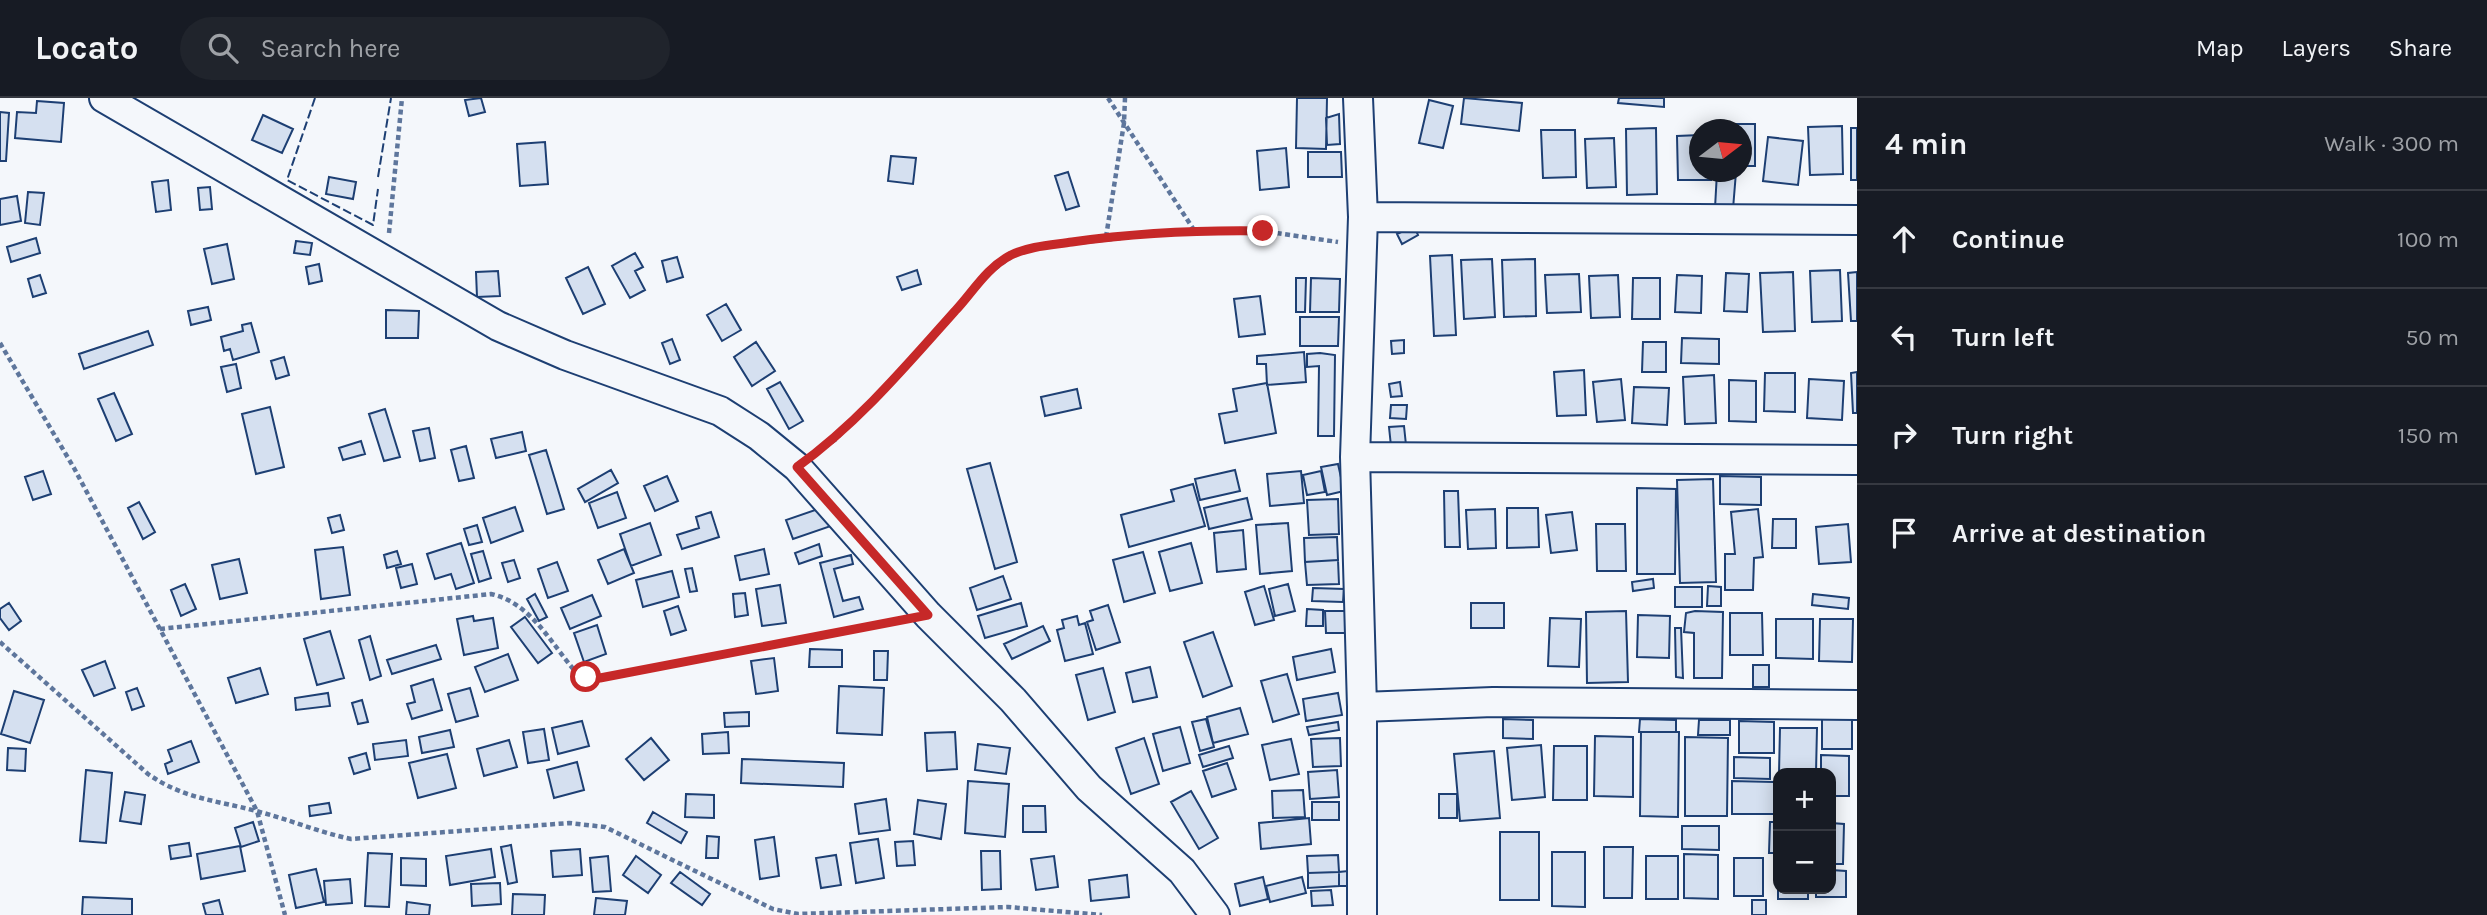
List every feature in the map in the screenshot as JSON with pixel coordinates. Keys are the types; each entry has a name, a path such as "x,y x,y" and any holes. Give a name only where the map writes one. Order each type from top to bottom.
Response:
{"street":[{"path":"104,98 498,326 565,355 720,411 760,436 797,467 928,615 1013,700 1089,788 1182,872 1214,915"},
{"path":"1358,98 1363,216 1355,457 1362,707 1362,915"},
{"path":"1363,216 1857,220"},
{"path":"1355,457 1857,460"},
{"path":"1362,707 1493,702 1857,705"}],"path":[{"path":"386,262 402,98"},
{"path":"1108,98 1194,230"},
{"path":"1106,237 1124,122 1125,98"},
{"path":"797,467 836,439 957,309 988,271 1010,256 1029,248 1106,237 1194,230 1263,231 1361,245"},
{"path":"0,343 74,468 257,811 285,915"},
{"path":"160,629 491,594 504,597 524,609 575,671 586,677 600,678 928,615"},
{"path":"0,642 148,774 171,790 257,811 316,832 351,839 569,822 605,827 773,909 797,914 1008,907 1102,915"}],"building":[{"path":"481,98 485,112 469,116 465,100"},
{"path":"1297,98 1327,98 1326,149 1296,148"},
{"path":"1464,98 1522,103 1519,131 1461,124"},
{"path":"1619,98 1664,98 1664,107 1618,103"},
{"path":"1429,100 1453,106 1443,148 1419,143"},
{"path":"37,101 64,103 61,142 15,138 17,112 36,113"},
{"path":"0,112 9,113 6,161 0,161"},
{"path":"1339,114 1340,144 1327,145 1326,118"},
{"path":"263,115 293,129 282,153 252,140"},
{"path":"1752,124 1755,124 1755,166 1752,166"},
{"path":"1842,126 1843,174 1810,175 1808,127"},
{"path":"1656,128 1657,194 1627,195 1626,129"},
{"path":"1851,128 1857,128 1857,180 1851,180"},
{"path":"1541,130 1575,130 1576,177 1543,178"},
{"path":"1689,135 1689,180 1678,180 1677,136"},
{"path":"1768,137 1803,141 1798,185 1763,181"},
{"path":"1614,138 1616,187 1587,188 1585,139"},
{"path":"545,142 548,184 520,186 517,144"},
{"path":"1286,148 1289,187 1260,190 1257,151"},
{"path":"1308,152 1341,152 1342,177 1308,177"},
{"path":"891,156 916,158 913,184 888,181"},
{"path":"1068,172 1079,206 1066,210 1055,176"},
{"path":"329,177 356,182 353,199 326,194"},
{"path":"168,180 171,210 156,212 152,182"},
{"path":"1716,182 1735,182 1733,209 1715,208"},
{"path":"210,187 212,209 200,210 198,188"},
{"path":"28,192 44,193 40,225 25,223"},
{"path":"17,196 21,221 0,225 0,199"},
{"path":"1414,226 1418,235 1402,244 1397,234"},
{"path":"36,238 40,253 11,262 7,247"},
{"path":"296,241 312,243 310,255 294,253"},
{"path":"227,244 234,279 212,284 204,249"},
{"path":"635,253 643,267 635,271 645,290 630,298 612,266"},
{"path":"1452,255 1456,335 1434,336 1430,256"},
{"path":"677,257 683,277 667,282 662,261"},
{"path":"1492,259 1495,317 1464,319 1461,260"},
{"path":"1535,259 1536,316 1504,317 1502,260"},
{"path":"319,264 322,281 309,284 306,267"},
{"path":"588,267 605,304 583,314 566,278"},
{"path":"917,270 921,284 902,290 897,277"},
{"path":"1840,270 1842,321 1812,322 1810,271"},
{"path":"498,271 500,296 477,297 476,272"},
{"path":"1793,272 1795,331 1763,332 1760,273"},
{"path":"1857,272 1857,321 1851,321 1848,273"},
{"path":"1726,273 1749,274 1747,312 1724,311"},
{"path":"1579,274 1581,312 1547,313 1545,275"},
{"path":"40,275 46,293 33,297 28,279"},
{"path":"1618,275 1620,317 1591,318 1589,276"},
{"path":"1677,275 1702,276 1701,313 1675,312"},
{"path":"1296,278 1306,278 1305,312 1296,312"},
{"path":"1311,278 1340,279 1339,312 1310,312"},
{"path":"1633,278 1660,278 1660,319 1632,319"},
{"path":"1260,296 1265,334 1239,337 1234,299"},
{"path":"726,304 741,330 722,341 707,315"},
{"path":"208,307 211,320 191,325 188,311"},
{"path":"386,310 419,311 418,338 386,338"},
{"path":"1300,317 1339,317 1338,346 1300,346"},
{"path":"251,323 259,352 233,360 230,349 224,351 221,337 243,331 242,325"},
{"path":"148,331 153,345 84,369 79,354"},
{"path":"1682,338 1719,339 1719,364 1681,363"},
{"path":"672,339 680,360 670,364 662,343"},
{"path":"1404,340 1404,353 1392,354 1391,341"},
{"path":"756,342 775,371 752,386 734,357"},
{"path":"1643,342 1666,342 1666,372 1642,372"},
{"path":"1304,352 1306,382 1267,385 1266,364 1257,364 1257,356"},
{"path":"1307,354 1335,355 1334,436 1318,436 1319,366 1307,367"},
{"path":"284,357 289,375 276,379 271,361"},
{"path":"236,364 241,388 227,392 221,367"},
{"path":"1584,370 1586,415 1557,416 1554,372"},
{"path":"1857,372 1857,413 1853,413 1851,373"},
{"path":"1765,373 1795,373 1795,412 1764,411"},
{"path":"1714,375 1716,423 1685,424 1683,377"},
{"path":"1621,379 1625,420 1597,422 1593,382"},
{"path":"1809,379 1844,381 1842,420 1807,418"},
{"path":"1729,380 1756,381 1756,422 1729,421"},
{"path":"780,382 803,421 789,429 767,389"},
{"path":"1400,382 1402,396 1391,397 1389,384"},
{"path":"1267,383 1276,433 1225,443 1219,414 1237,411 1233,389"},
{"path":"1634,387 1669,388 1667,425 1632,423"},
{"path":"1077,389 1081,408 1045,416 1041,397"},
{"path":"114,393 132,434 116,441 98,399"},
{"path":"1391,405 1407,405 1406,419 1390,418"},
{"path":"270,407 284,467 256,474 242,414"},
{"path":"385,409 400,457 384,461 369,414"},
{"path":"1404,426 1406,445 1391,446 1389,427"},
{"path":"429,428 435,458 420,461 413,431"},
{"path":"522,432 526,451 496,458 491,439"},
{"path":"361,441 365,454 343,460 339,448"},
{"path":"466,446 474,478 459,481 451,450"},
{"path":"546,450 564,509 547,514 529,455"},
{"path":"990,463 1017,562 995,569 967,469"},
{"path":"1338,464 1344,491 1327,495 1321,467"},
{"path":"611,470 618,483 585,502 578,489"},
{"path":"1235,470 1240,491 1200,500 1195,479"},
{"path":"43,471 51,494 33,500 25,477"},
{"path":"1301,471 1304,503 1270,506 1267,474"},
{"path":"1321,471 1325,492 1307,495 1303,475"},
{"path":"667,476 678,501 655,511 644,486"},
{"path":"1720,476 1761,477 1761,505 1720,504"},
{"path":"1713,479 1716,582 1680,583 1677,480"},
{"path":"1193,484 1205,526 1129,547 1121,515 1174,501 1171,490"},
{"path":"1637,488 1676,489 1675,574 1637,574"},
{"path":"1444,491 1458,491 1460,547 1445,547"},
{"path":"617,492 626,518 598,528 589,503"},
{"path":"1247,498 1252,519 1209,529 1204,508"},
{"path":"1338,499 1339,534 1309,535 1307,500"},
{"path":"139,502 155,532 143,539 128,508"},
{"path":"515,507 523,531 491,543 483,518"},
{"path":"824,507 831,526 793,539 786,520"},
{"path":"1507,508 1538,508 1539,547 1507,548"},
{"path":"1495,509 1496,548 1468,549 1466,510"},
{"path":"1758,509 1763,557 1754,558 1753,590 1725,590 1725,554 1735,554 1731,512"},
{"path":"711,512 719,537 682,549 677,535 699,528 696,517"},
{"path":"1572,512 1577,550 1551,553 1546,515"},
{"path":"340,515 344,530 332,533 328,518"},
{"path":"1773,519 1796,519 1796,548 1772,548"},
{"path":"650,523 661,555 631,566 620,534"},
{"path":"1288,523 1292,571 1260,574 1256,525"},
{"path":"1596,524 1625,524 1626,571 1597,571"},
{"path":"1848,524 1851,562 1819,564 1816,527"},
{"path":"477,525 482,542 469,545 464,529"},
{"path":"1243,530 1246,569 1217,572 1214,533"},
{"path":"1337,537 1338,560 1305,562 1304,538"},
{"path":"461,543 474,583 456,589 451,574 435,579 427,554"},
{"path":"1191,543 1202,583 1170,591 1159,552"},
{"path":"819,544 822,556 799,564 795,553"},
{"path":"343,547 350,595 321,599 315,550"},
{"path":"624,549 634,573 608,584 598,560"},
{"path":"764,549 769,574 740,580 735,556"},
{"path":"397,551 401,564 387,568 384,555"},
{"path":"483,551 491,578 479,582 471,554"},
{"path":"1143,552 1155,593 1124,602 1113,560"},
{"path":"851,555 853,564 834,569 843,601 859,597 863,609 834,617 820,563"},
{"path":"239,559 247,593 220,599 212,565"},
{"path":"514,560 520,578 508,582 502,563"},
{"path":"1338,560 1339,584 1307,585 1305,562"},
{"path":"557,562 568,591 548,598 538,569"},
{"path":"412,564 417,584 401,588 396,568"},
{"path":"692,568 697,591 690,592 685,569"},
{"path":"672,571 679,597 643,607 636,580"},
{"path":"1003,576 1011,599 977,610 970,588"},
{"path":"1653,579 1654,588 1633,591 1632,582"},
{"path":"185,584 196,609 181,616 171,590"},
{"path":"1288,584 1295,611 1275,616 1269,589"},
{"path":"780,585 786,623 762,626 756,589"},
{"path":"1264,586 1274,620 1255,625 1245,592"},
{"path":"1708,586 1721,587 1721,606 1707,606"},
{"path":"1675,587 1702,587 1702,607 1675,607"},
{"path":"1313,588 1344,589 1343,602 1312,601"},
{"path":"745,593 748,615 735,617 733,594"},
{"path":"535,594 547,617 539,621 527,599"},
{"path":"1813,594 1849,598 1848,609 1812,605"},
{"path":"592,595 601,616 570,629 561,608"},
{"path":"9,603 21,621 9,630 0,618 0,609"},
{"path":"1021,603 1027,626 985,638 978,616"},
{"path":"1471,603 1504,603 1504,628 1471,628"},
{"path":"1108,605 1120,642 1096,650 1087,622 1093,620 1090,611"},
{"path":"678,606 686,630 671,635 664,611"},
{"path":"1307,609 1323,610 1323,626 1306,626"},
{"path":"1325,611 1346,611 1346,633 1326,633"},
{"path":"1626,611 1628,682 1587,683 1586,612"},
{"path":"1723,612 1722,678 1694,678 1694,633 1684,632 1686,613"},
{"path":"1730,613 1762,613 1763,655 1730,655"},
{"path":"1638,615 1670,616 1669,658 1637,657"},
{"path":"473,616 474,621 493,618 498,648 464,655 457,619"},
{"path":"1077,616 1079,625 1085,623 1093,654 1065,661 1057,630 1064,628 1062,620"},
{"path":"525,617 552,653 538,663 511,627"},
{"path":"1550,618 1581,619 1579,667 1548,666"},
{"path":"1776,619 1813,619 1813,659 1776,658"},
{"path":"1820,619 1853,619 1852,662 1819,661"},
{"path":"597,625 606,654 584,662 574,633"},
{"path":"1043,626 1050,641 1012,659 1004,644"},
{"path":"1675,628 1681,628 1683,678 1676,677"},
{"path":"330,631 344,678 317,685 304,639"},
{"path":"1213,632 1232,686 1203,697 1184,642"},
{"path":"370,636 381,676 370,680 359,640"},
{"path":"436,645 441,659 392,674 387,660"},
{"path":"810,649 842,650 842,667 809,667"},
{"path":"1331,649 1335,672 1297,680 1293,657"},
{"path":"874,651 888,651 887,680 874,680"},
{"path":"508,654 518,680 485,692 475,667"},
{"path":"774,658 778,691 756,694 751,661"},
{"path":"105,661 115,688 94,696 82,670"},
{"path":"1753,665 1769,665 1769,687 1753,687"},
{"path":"1150,667 1157,697 1133,702 1126,673"},
{"path":"260,668 268,694 236,703 228,678"},
{"path":"1103,668 1115,712 1088,720 1076,675"},
{"path":"1287,674 1299,714 1273,722 1261,681"},
{"path":"433,679 442,710 412,719 407,704 415,702 411,686"},
{"path":"839,686 884,688 882,735 837,733"},
{"path":"137,688 144,706 132,710 126,692"},
{"path":"470,688 478,716 456,722 448,694"},
{"path":"14,691 44,700 30,743 1,734"},
{"path":"328,693 330,706 296,710 295,698"},
{"path":"1338,693 1342,715 1306,721 1303,699"},
{"path":"362,700 368,722 358,724 352,703"},
{"path":"1240,708 1248,734 1213,743 1207,717"},
{"path":"749,712 749,726 725,727 724,713"},
{"path":"1206,719 1214,747 1200,751 1192,722"},
{"path":"1503,719 1533,720 1533,739 1503,738"},
{"path":"1640,719 1676,720 1676,732 1639,732"},
{"path":"1822,719 1852,719 1852,749 1822,749"},
{"path":"1699,720 1730,720 1730,735 1698,735"},
{"path":"582,721 589,746 558,754 552,728"},
{"path":"1739,721 1774,722 1774,753 1739,753"},
{"path":"1338,722 1339,730 1309,735 1307,727"},
{"path":"1180,727 1190,763 1163,771 1153,734"},
{"path":"1780,728 1817,728 1816,768 1779,768"},
{"path":"544,729 549,760 528,763 523,732"},
{"path":"450,730 454,747 422,753 419,737"},
{"path":"728,732 729,753 703,754 702,734"},
{"path":"955,732 957,769 927,771 925,733"},
{"path":"1641,732 1679,732 1678,817 1640,816"},
{"path":"1595,736 1633,737 1633,797 1594,796"},
{"path":"1685,737 1728,738 1727,816 1685,816"},
{"path":"651,738 669,760 644,780 626,759"},
{"path":"1144,738 1159,784 1131,794 1116,748"},
{"path":"1340,738 1341,766 1313,767 1311,739"},
{"path":"1291,739 1299,774 1270,780 1262,745"},
{"path":"406,740 408,756 375,760 373,744"},
{"path":"509,740 517,767 484,776 477,749"},
{"path":"191,741 199,762 168,774 165,764 172,761 168,750"},
{"path":"978,744 1010,748 1006,774 975,770"},
{"path":"1541,745 1545,797 1512,800 1507,748"},
{"path":"1229,746 1233,758 1203,767 1199,755"},
{"path":"1554,746 1587,746 1587,800 1553,800"},
{"path":"8,748 26,749 25,771 7,770"},
{"path":"1494,751 1500,818 1460,821 1454,754"},
{"path":"366,753 370,769 354,774 349,758"},
{"path":"447,754 456,788 418,798 409,763"},
{"path":"1821,755 1849,756 1849,796 1836,796 1836,768 1821,768"},
{"path":"1734,757 1770,758 1770,779 1734,778"},
{"path":"742,759 844,763 843,787 741,783"},
{"path":"577,762 584,790 554,798 547,770"},
{"path":"1227,763 1236,789 1212,797 1203,771"},
{"path":"86,770 112,773 106,843 80,841"},
{"path":"1337,770 1339,797 1310,799 1308,772"},
{"path":"968,781 1009,784 1005,837 965,833"},
{"path":"1732,781 1773,782 1773,814 1732,814"},
{"path":"1303,790 1305,817 1273,818 1272,791"},
{"path":"1191,791 1218,838 1199,849 1171,802"},
{"path":"125,792 145,795 141,824 120,821"},
{"path":"686,794 714,795 714,818 685,817"},
{"path":"1439,794 1457,794 1457,818 1439,818"},
{"path":"886,799 890,830 859,834 855,804"},
{"path":"918,800 946,804 941,839 914,834"},
{"path":"1312,802 1339,802 1339,820 1312,820"},
{"path":"329,803 331,813 310,816 309,806"},
{"path":"1023,806 1045,806 1046,832 1023,832"},
{"path":"653,812 687,832 681,843 647,823"},
{"path":"1309,818 1311,844 1261,849 1259,823"},
{"path":"253,822 259,841 241,847 235,828"},
{"path":"1770,822 1773,822 1773,853 1769,853"},
{"path":"1836,823 1844,824 1843,864 1836,864"},
{"path":"1682,826 1719,826 1719,850 1682,849"},
{"path":"1500,832 1539,832 1539,900 1500,900"},
{"path":"707,836 719,837 718,858 706,858"},
{"path":"774,837 779,876 760,879 755,840"},
{"path":"878,839 884,878 856,883 850,843"},
{"path":"913,841 915,865 897,866 895,842"},
{"path":"189,843 191,856 171,859 169,846"},
{"path":"511,845 517,882 508,884 501,847"},
{"path":"240,846 245,871 201,879 197,854"},
{"path":"1604,847 1633,847 1632,898 1604,898"},
{"path":"491,849 495,877 450,885 446,856"},
{"path":"580,849 582,875 553,877 551,851"},
{"path":"981,851 1000,851 1001,889 982,890"},
{"path":"1552,852 1585,852 1585,907 1552,906"},
{"path":"368,853 392,854 389,907 365,906"},
{"path":"1684,854 1718,855 1718,899 1684,898"},
{"path":"836,855 841,885 821,888 816,858"},
{"path":"1338,855 1339,872 1308,873 1307,856"},
{"path":"608,856 611,891 593,892 590,858"},
{"path":"636,856 661,875 648,893 623,875"},
{"path":"1054,856 1058,887 1036,890 1031,859"},
{"path":"1646,856 1678,856 1678,899 1646,899"},
{"path":"401,858 426,859 426,886 401,885"},
{"path":"1734,858 1763,858 1763,896 1734,896"},
{"path":"316,869 324,902 296,908 289,875"},
{"path":"1836,870 1846,871 1846,897 1816,897 1816,894 1836,894"},
{"path":"1348,871 1348,886 1339,886 1339,872"},
{"path":"680,872 710,894 702,905 671,883"},
{"path":"1339,872 1339,886 1308,888 1308,873"},
{"path":"1127,875 1129,897 1091,901 1089,880"},
{"path":"1263,877 1268,899 1240,906 1235,884"},
{"path":"1302,877 1306,893 1270,902 1266,886"},
{"path":"350,879 352,903 326,905 324,881"},
{"path":"500,883 501,904 472,906 471,884"},
{"path":"1331,890 1333,905 1312,906 1311,891"},
{"path":"513,894 545,895 544,915 512,915"},
{"path":"1778,894 1808,894 1808,899 1778,899"},
{"path":"83,897 132,899 132,915 82,915"},
{"path":"596,898 627,901 625,915 594,915"},
{"path":"219,900 223,915 206,915 203,904"},
{"path":"1752,900 1766,900 1766,915 1752,915"},
{"path":"407,902 430,905 429,915 406,915"}],"fence":[{"path":"315,98 287,180 373,225 378,189"},
{"path":"378,177 391,98"}],"route":[{"path":"586,677 600,678 928,615 797,467 836,439 957,309 988,271 1010,256 1029,248 1106,237 1194,230 1263,231"}]}
